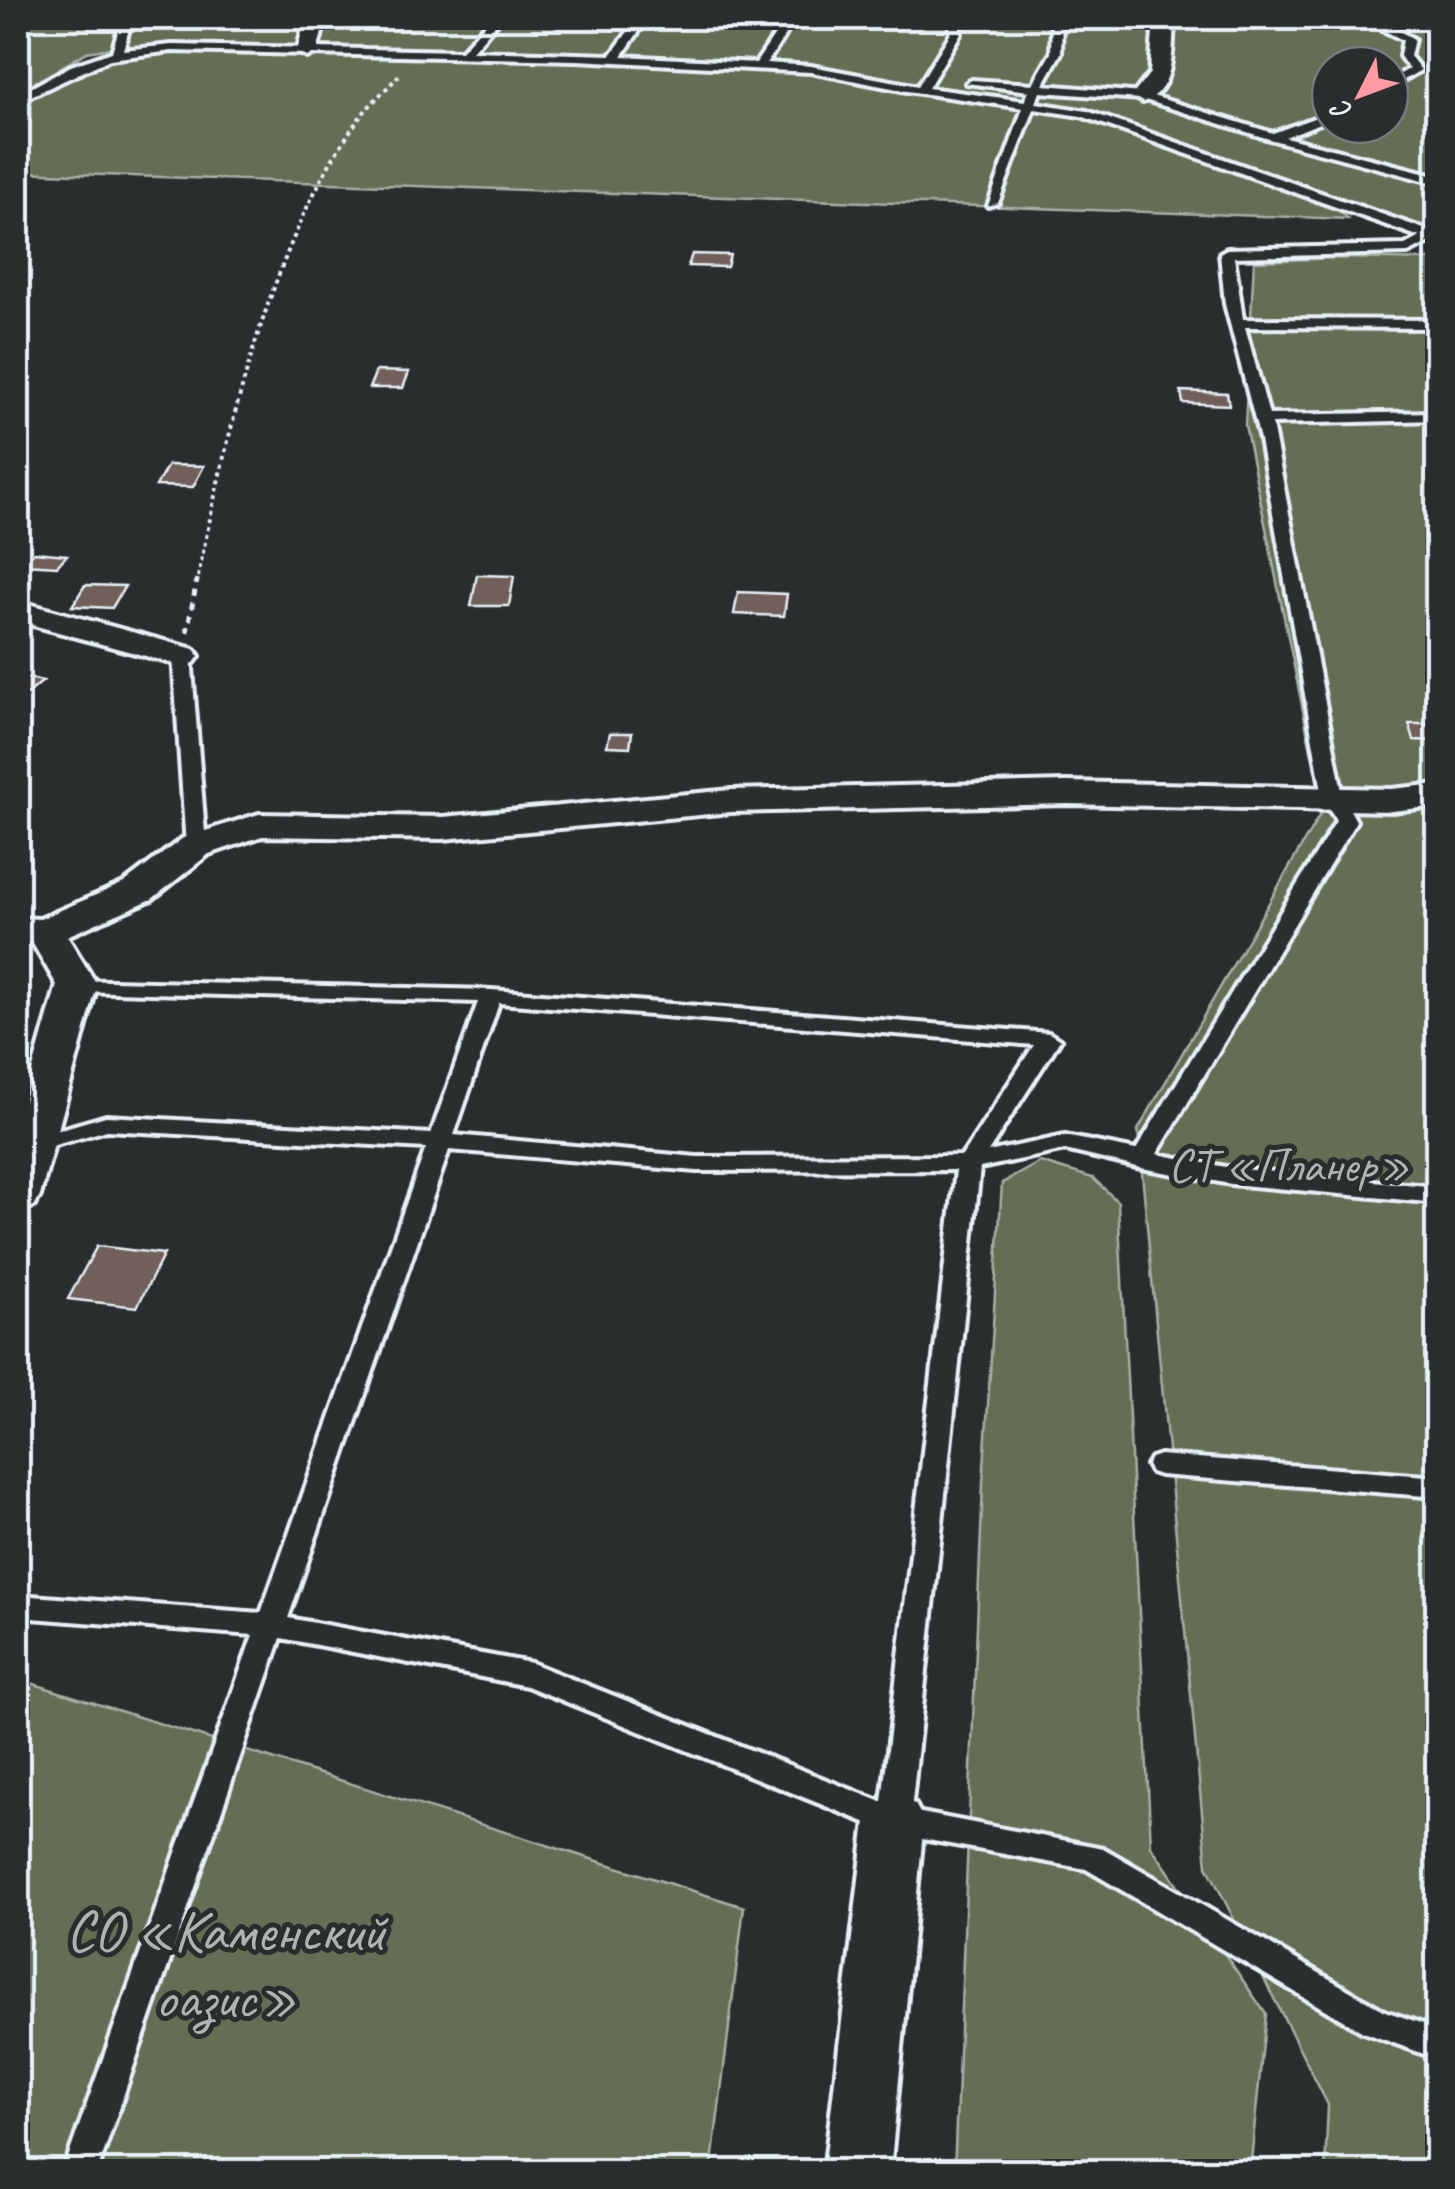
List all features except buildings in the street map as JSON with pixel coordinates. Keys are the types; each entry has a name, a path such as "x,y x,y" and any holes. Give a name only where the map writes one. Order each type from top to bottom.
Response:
{"street":[{"path":"307,51 316,18"},
{"path":"1143,96 1160,74 1164,18"},
{"path":"18,611 182,656"},
{"path":"18,1196 77,985 31,931 138,892 196,846 259,825 443,828 731,801 1066,793 1392,800 1438,795"},
{"path":"857,2172 895,1821"}],"lane":[{"path":"116,52 127,18"},
{"path":"464,54 496,18"},
{"path":"614,59 643,18"},
{"path":"759,66 791,18"},
{"path":"924,85 956,33 954,18"},
{"path":"992,203 1036,88 1056,53 1056,18"},
{"path":"1381,18 1380,25 1409,38 1408,45"},
{"path":"18,100 93,58 116,52 464,54 759,66 924,85 1119,123 1434,238"},
{"path":"924,85 1143,96 1273,137 1438,180"},
{"path":"1273,137 1310,123"},
{"path":"1141,1161 1346,821 1333,797 1262,420 1236,323 1227,253 1408,249 1434,238"},
{"path":"1236,323 1438,324"},
{"path":"1262,420 1438,416"},
{"path":"182,656 196,846"},
{"path":"77,985 491,996 1049,1040 970,1163 895,1821"},
{"path":"80,2172 436,1142 491,996"},
{"path":"30,1145 106,1122 436,1142 696,1164 970,1163 1065,1143 1230,1176 1438,1194"},
{"path":"1160,1465 1438,1487"},
{"path":"18,1606 269,1625 530,1675 895,1821 1092,1857 1375,2022 1438,2044"}],"path":[{"path":"182,656 217,475 298,230 353,126 419,54"}],"green space":[{"path":"18,18 308,18 301,47 123,46 87,52 18,93"},
{"path":"323,18 1437,18 1437,234 1101,114 908,85 818,65 566,52 316,48"},
{"path":"130,53 590,61 813,74 1094,117 1334,203 1348,219 18,172 18,106 95,62"},
{"name":"СТ «Планер»","path":"1437,260 1437,2171 1325,2171 1328,2105 1207,1866 1138,1130 1323,809 1245,425 1254,261"},
{"path":"1040,1162 1093,1178 1118,1202 1151,1846 1266,2014 1250,2171 954,2172 983,1483 1002,1183"},
{"name":"СО «Каменский оазис»","path":"18,1679 744,1907 711,2171 18,2171"}]}
